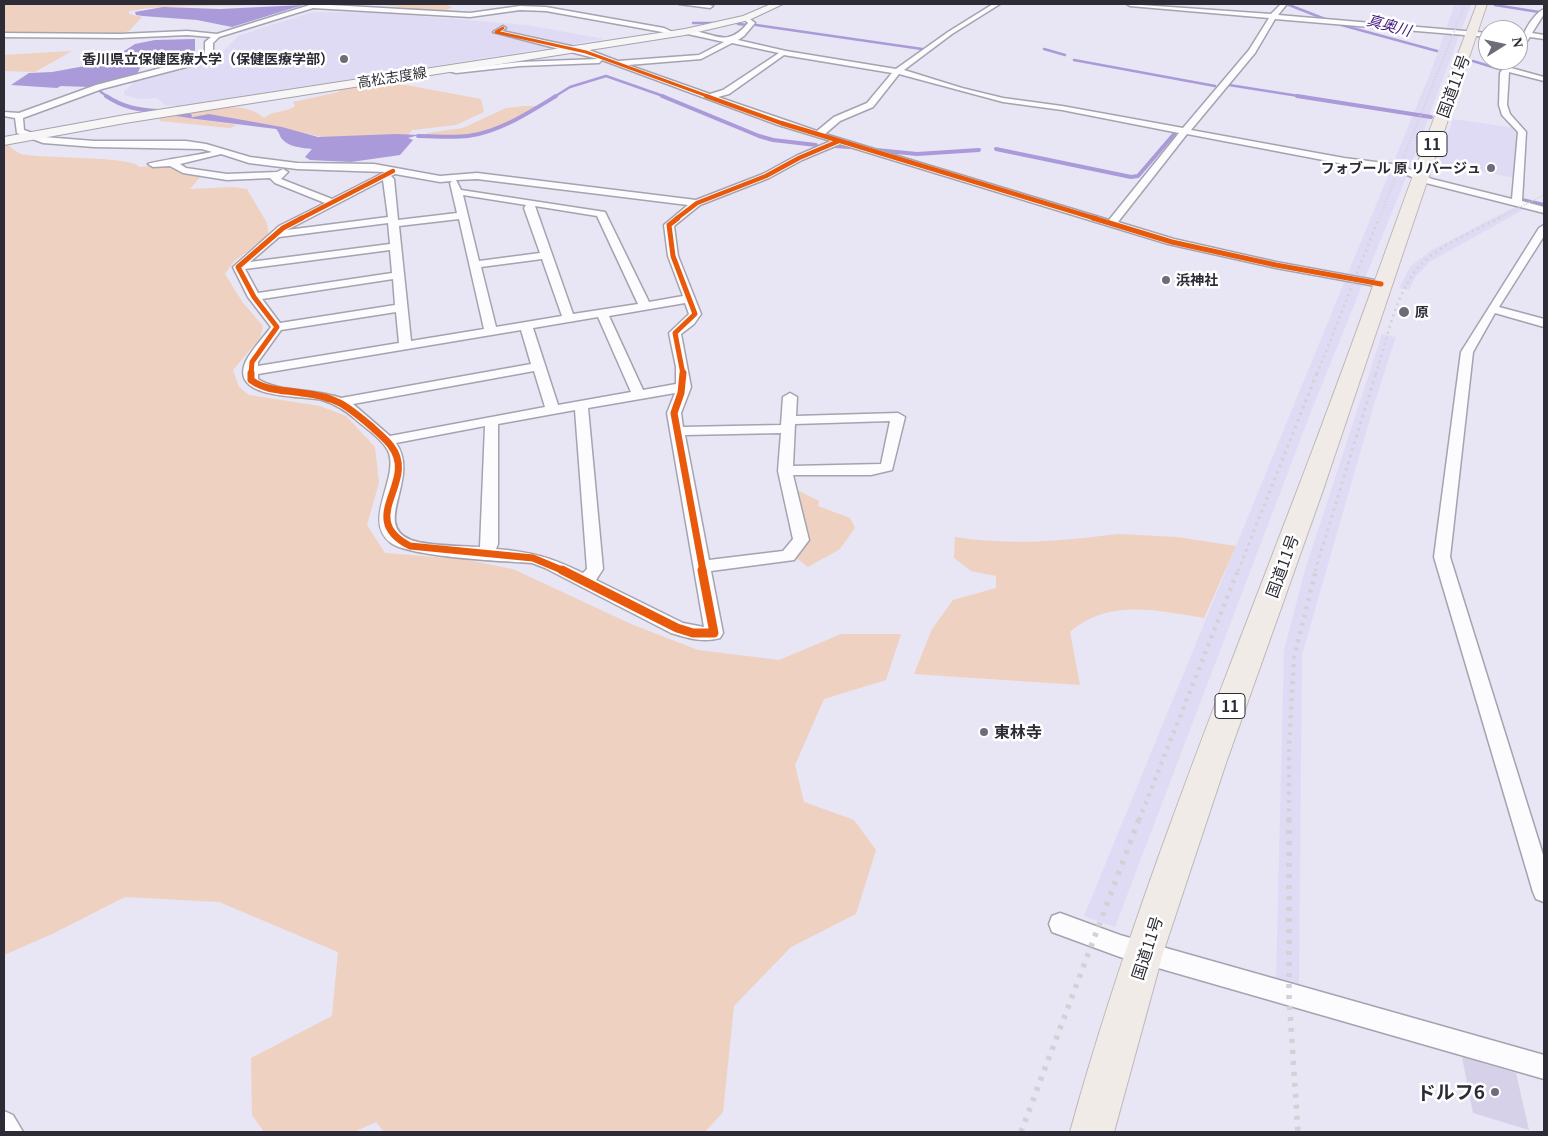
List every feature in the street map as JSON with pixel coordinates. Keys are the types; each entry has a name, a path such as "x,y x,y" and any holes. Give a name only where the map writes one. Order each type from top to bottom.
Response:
{"highway":[{"name":"国道11号","path":"1092,1132 1144,953 1209,763 1308,494 1482,4"}],"main road":[{"name":"高松志度線","path":"4,141 679,33 746,18 778,4"}],"street":[{"path":"328,4 393,5 444,14"},
{"path":"682,4 710,6"},
{"path":"819,134 837,119 870,105 897,72 950,34 997,4"},
{"path":"1130,4 1478,34"},
{"path":"1111,224 1183,132 1252,51 1273,16 1284,4"},
{"path":"4,114 20,116 94,88 206,59 209,57 209,42 217,36 316,5 444,14 470,14 520,8 546,9 679,33 734,40 779,49 783,53 897,72 988,97 1062,108 1344,161 1386,165 1412,172 1419,178 1517,203 1540,210 1544,214"},
{"path":"1528,35 1542,14"},
{"path":"445,69 456,71 520,64 693,59 708,54 742,35 752,24 751,20 746,18"},
{"path":"503,28 496,32 574,49 839,141 1111,224 1227,255 1381,284"},
{"path":"4,35 120,36 187,33 217,36"},
{"path":"1528,37 1544,37"},
{"path":"710,97 726,92 783,53"},
{"path":"1506,70 1504,73 1503,105 1506,115 1522,132 1517,203"},
{"path":"1511,70 1544,79"},
{"path":"20,116 18,120 20,131 43,140 94,144 186,144 249,160 296,166 374,167 389,174 440,179 477,176 696,203"},
{"path":"340,402 356,412 388,442 396,455 397,469 386,526 390,536 410,546 533,558 551,564 586,581 677,628 693,633 714,633 674,413 684,387 685,378 675,338 676,333 690,321 694,314 673,256 669,225 696,203 766,176 799,158 839,141"},
{"path":"153,164 172,163 221,152"},
{"path":"172,163 183,170 227,177 277,175 296,166"},
{"path":"238,267 283,228 389,174"},
{"path":"389,174 405,346"},
{"path":"277,175 275,178 278,182 332,202"},
{"path":"454,178 491,332"},
{"path":"458,193 467,192 601,214 645,306"},
{"path":"532,203 529,208 569,319"},
{"path":"278,234 463,215"},
{"path":"1544,228 1467,352 1442,557 1544,892"},
{"path":"238,267 396,246"},
{"path":"475,265 545,255"},
{"path":"238,267 254,297 277,327"},
{"path":"254,297 399,275"},
{"path":"250,371 688,299"},
{"path":"402,308 277,327 252,362 251,380 262,388 340,402 539,366"},
{"path":"1493,308 1544,323"},
{"path":"602,313 638,394"},
{"path":"526,326 552,409"},
{"path":"388,442 400,437 684,387"},
{"path":"702,566 788,556 800,540 785,471 790,397"},
{"path":"581,404 596,568 586,581"},
{"path":"677,430 898,417 887,467 871,470 785,471"},
{"path":"485,554 490,544 492,428 490,421"},
{"path":"1060,924 1144,953 1544,1067"},
{"path":"4,1124 10,1132"}],"shaded area":[{"path":"4,4 263,4 179,6 129,11 129,14 142,17 129,31 112,36 4,34"},
{"path":"379,4 443,4 452,7 443,12 419,11"},
{"path":"1455,4 1471,4 1409,170 1312,409 1115,927 1084,916 1431,71"},
{"path":"303,5 232,27 197,20 136,15 135,12 163,7 220,9"},
{"name":"香川県立保健医療大学（保健医療学部）","path":"312,12 384,13 526,25 605,39 177,107 165,105 157,98 139,99 124,95 124,91 134,83 131,81 213,61 238,36"},
{"path":"195,39 195,61 147,66 140,68 137,74 89,87 61,86 57,88 11,85 29,73 52,72 107,62 135,44 155,40"},
{"path":"72,51 35,72 4,71 4,55"},
{"path":"390,82 481,99 484,112 456,125 412,130 408,135 328,138 217,116 189,118 237,125 230,128 160,121 159,118 198,110 228,107 254,111 264,118 271,114 288,110 295,106 293,102 339,92 338,90"},
{"path":"541,106 514,123 500,129 454,138 423,138 427,133 463,128 506,108"},
{"path":"209,114 282,127 318,137 419,135 408,138 413,140 400,155 351,162 310,160 305,157 312,149 289,144 282,139 276,129 188,118"},
{"path":"1453,119 1516,128 1520,132 1515,178 1438,163"},
{"path":"8,145 21,154 31,156 104,159 133,163 139,167 164,165 183,173 201,176 190,189 232,187 247,189 267,223 269,236 234,261 225,274 243,303 263,326 260,338 233,370 239,387 249,395 320,406 346,416 375,447 379,483 367,525 385,553 462,559 513,569 631,624 698,650 779,660 841,634 901,634 886,680 824,699 795,765 804,802 854,820 876,850 856,914 791,947 734,1006 723,1112 705,1132 384,1132 376,1122 354,1132 264,1132 252,1115 251,1058 332,1016 338,952 219,902 125,897 52,934 4,955 4,146"},
{"path":"1522,203 1532,205 1431,261 1415,277 1409,290 1399,288 1411,266 1432,250"},
{"path":"1382,334 1396,337 1375,401 1302,655 1299,989 1276,980 1284,650 1305,570"},
{"path":"799,491 819,501 818,506 850,518 855,528 840,549 808,567 795,557 793,499"},
{"path":"1118,534 1177,537 1236,546 1204,618 1152,610 1134,610 1101,614 1085,621 1070,632 1080,685 914,674 932,629 953,600 996,588 996,576 971,571 954,558 955,537 976,540 1037,542"}],"building":[{"name":"ドルフ6","path":"1462,1057 1516,1073 1529,1130 1473,1113"}],"waterway":[{"name":"真奥川","path":"1289,5 1325,19"},
{"path":"1495,5 1539,12"},
{"path":"693,23 719,23"},
{"name":"真奥川","path":"1334,23 1437,51"},
{"path":"738,24 749,25"},
{"path":"756,25 922,49"},
{"path":"1044,49 1065,55"},
{"path":"1074,60 1215,86"},
{"name":"真奥川","path":"1473,61 1478,63"},
{"path":"554,97 570,87 606,76 666,97"},
{"path":"1229,85 1305,97"},
{"path":"94,87 108,97"},
{"path":"106,96 130,107 157,111"},
{"path":"418,136 456,137 480,134 503,126 556,96"},
{"path":"662,96 759,136 773,140 816,145"},
{"path":"1297,96 1431,117"},
{"path":"176,114 190,116"},
{"path":"996,149 1131,177 1138,176 1175,133"},
{"path":"834,146 850,147"},
{"path":"876,150 917,154 979,150"},
{"path":"1522,200 1544,205"}],"railway":[{"path":"1379,219 1465,4"},
{"path":"1497,219 1544,195"},
{"path":"1317,374 1379,218"},
{"path":"1376,374 1399,299 1418,267 1439,250 1500,218"},
{"path":"1238,571 1317,373"},
{"path":"1315,571 1376,373"},
{"path":"1139,820 1238,570"},
{"path":"1298,1132 1289,996 1289,747 1294,657 1316,570"},
{"path":"1021,1132 1139,819"}],"cycle path":[{"path":"503,28 496,32 586,52 781,123 1172,242 1276,265 1381,284"},
{"path":"393,171 283,228 238,267 254,297 277,327 252,362 251,380 262,388 312,394 340,402 356,413 388,442 396,454 398,467 387,518 388,529 395,539 410,546 533,558 551,564 677,628 693,633 714,633 674,413 683,384 681,358 675,333 690,321 695,314 673,256 669,225 697,203 766,176 799,158 839,141"}],"place":[{"name":"香川県立保健医療大学（保健医療学部）","path":"344,59"},
{"name":"フォブール 原 リバージュ","path":"1491,168"},
{"name":"浜神社","path":"1166,280"},
{"name":"原","path":"1404,312"},
{"name":"東林寺","path":"984,732"},
{"name":"ドルフ6","path":"1495,1092"}]}
